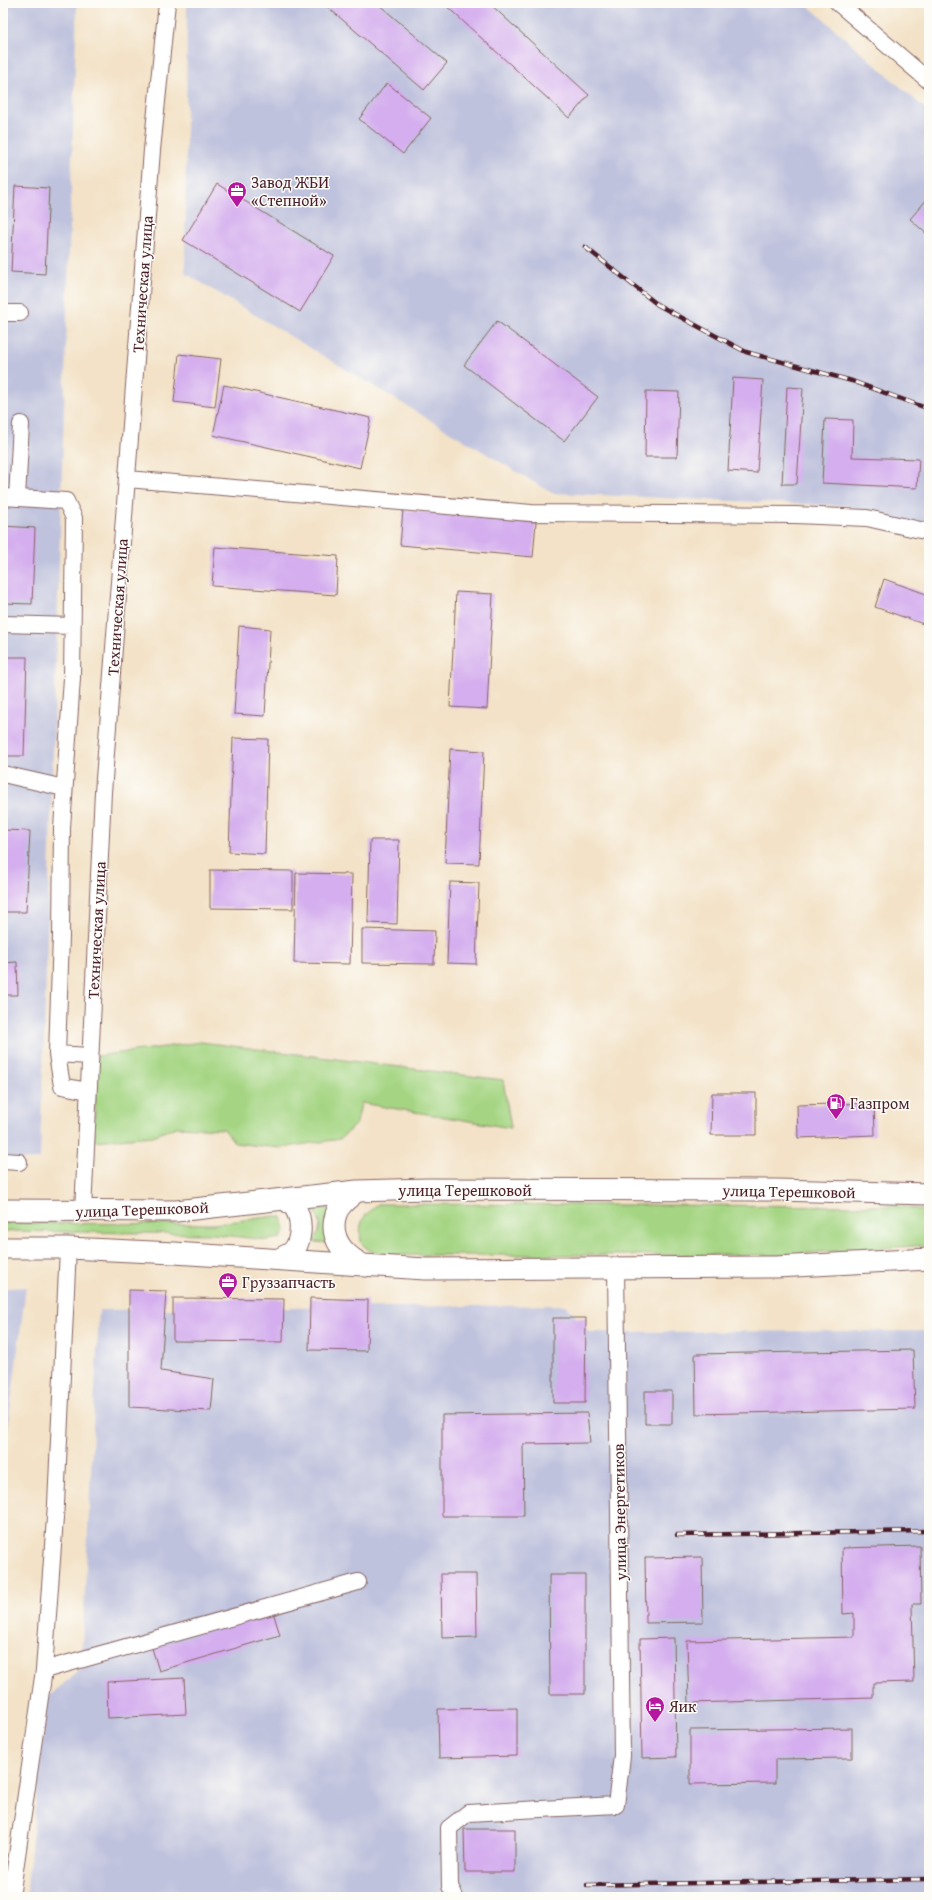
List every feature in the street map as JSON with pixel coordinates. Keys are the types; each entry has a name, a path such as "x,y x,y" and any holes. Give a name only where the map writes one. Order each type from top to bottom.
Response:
{"main road":[{"name":"улица Терешковой","path":"3,1210 176,1211 357,1191 427,1189 776,1190 929,1194"},
{"path":"357,1191 344,1202 336,1214 335,1226 337,1239 342,1250 351,1259 365,1266"},
{"path":"279,1259 291,1253 297,1246 300,1233 300,1220 295,1208 285,1199"},
{"path":"3,1248 68,1248 279,1259 425,1269 776,1267 929,1259"}],"street":[{"name":"Техническая улица","path":"83,1211 89,1056 103,792 152,150 167,3"},
{"path":"838,3 929,81"},
{"path":"3,313 20,313"},
{"path":"21,424 10,498 66,501 74,518 72,678 64,788 57,1054 62,1086 88,1091"},
{"path":"127,479 531,513 795,515 867,518 929,532"},
{"path":"3,624 72,626"},
{"path":"3,774 64,788"},
{"path":"57,1054 89,1056"},
{"path":"11,1897 44,1670 56,1504 68,1248"},
{"name":"улица Энергетиков","path":"455,1897 450,1886 449,1828 468,1813 616,1805 622,1756 616,1267"},
{"path":"44,1670 358,1582"}],"shaded area":[{"path":"3,3 77,3 40,1159 3,1160"},
{"path":"187,3 805,3 929,112 929,532 848,506 552,493 185,273"},
{"path":"26,1287 3,1464 3,1288"},
{"path":"566,1305 589,1332 929,1331 929,1897 26,1897 47,1698 81,1669 99,1310"}],"green space":[{"path":"201,1042 503,1080 511,1128 361,1103 357,1123 340,1139 279,1148 235,1143 224,1129 176,1127 153,1136 94,1141 97,1056"},
{"path":"378,1204 899,1206 929,1211 929,1245 776,1255 384,1255 370,1251 361,1243 360,1230 362,1220"},
{"path":"331,1208 333,1243 313,1242 318,1233 320,1222 313,1209"},
{"path":"275,1216 282,1217 285,1230 281,1238 267,1240 214,1234 3,1231 3,1223 214,1224"}],"building":[{"path":"323,3 377,3 447,63 424,90"},
{"path":"443,3 489,3 589,95 569,118"},
{"path":"387,83 431,118 403,154 359,119"},
{"path":"217,184 334,256 300,312 183,240"},
{"path":"15,186 49,188 45,274 11,272"},
{"path":"929,197 929,236 910,219"},
{"path":"497,321 598,397 564,441 464,365"},
{"path":"179,354 221,359 215,407 174,402"},
{"path":"733,378 763,380 757,473 728,471"},
{"path":"224,385 371,418 360,468 213,435"},
{"path":"787,387 803,388 797,484 782,484"},
{"path":"646,391 679,392 677,457 645,457"},
{"path":"825,419 853,420 852,457 919,459 917,488 822,483"},
{"path":"403,510 536,522 533,557 400,545"},
{"path":"3,526 35,528 32,604 3,603"},
{"path":"215,547 338,556 336,595 212,586"},
{"path":"884,579 929,595 929,626 875,607"},
{"path":"456,592 493,594 487,709 450,707"},
{"path":"239,626 270,629 265,716 234,714"},
{"path":"3,657 27,657 24,756 3,756"},
{"path":"233,738 268,739 265,854 229,852"},
{"path":"450,749 484,751 479,864 445,863"},
{"path":"3,830 30,831 26,912 3,912"},
{"path":"370,840 399,840 397,924 368,923"},
{"path":"210,870 293,871 293,909 210,908"},
{"path":"296,873 352,874 350,964 294,963"},
{"path":"450,882 479,883 476,964 447,963"},
{"path":"362,929 435,931 434,964 362,963"},
{"path":"17,962 18,995 3,995 3,963"},
{"path":"712,1093 756,1093 756,1135 711,1135"},
{"name":"Газпром","path":"874,1103 875,1135 798,1138 797,1105"},
{"path":"129,1290 166,1291 161,1371 214,1379 211,1411 129,1407"},
{"path":"173,1298 284,1299 283,1342 173,1341"},
{"path":"310,1298 368,1300 367,1351 309,1350"},
{"path":"553,1318 586,1318 585,1403 553,1403"},
{"path":"913,1350 915,1409 696,1414 695,1354"},
{"path":"645,1391 672,1391 672,1424 645,1424"},
{"path":"587,1413 590,1443 523,1444 524,1516 442,1516 442,1415"},
{"path":"920,1546 921,1604 912,1604 914,1682 873,1683 873,1698 689,1703 687,1641 854,1637 854,1613 843,1614 842,1548"},
{"path":"702,1557 703,1622 646,1623 645,1558"},
{"path":"441,1574 476,1574 477,1637 442,1638"},
{"path":"549,1575 585,1575 585,1694 550,1694"},
{"path":"273,1612 280,1635 159,1671 152,1648"},
{"path":"674,1638 676,1757 642,1758 640,1639"},
{"path":"184,1678 186,1714 108,1718 107,1682"},
{"path":"517,1708 517,1756 439,1758 438,1709"},
{"path":"852,1728 852,1758 775,1759 775,1783 690,1784 690,1730"},
{"path":"464,1829 515,1829 515,1872 465,1872"}],"railway":[{"path":"585,247 658,305 746,352 852,381 929,409"},
{"path":"677,1535 929,1531"},
{"path":"587,1885 929,1879"}],"place":[{"name":"Завод ЖБИ «Степной»","path":"237,208"},
{"name":"Газпром","path":"836,1120"},
{"name":"Груззапчасть","path":"228,1299"},
{"name":"Яик","path":"655,1723"}]}
